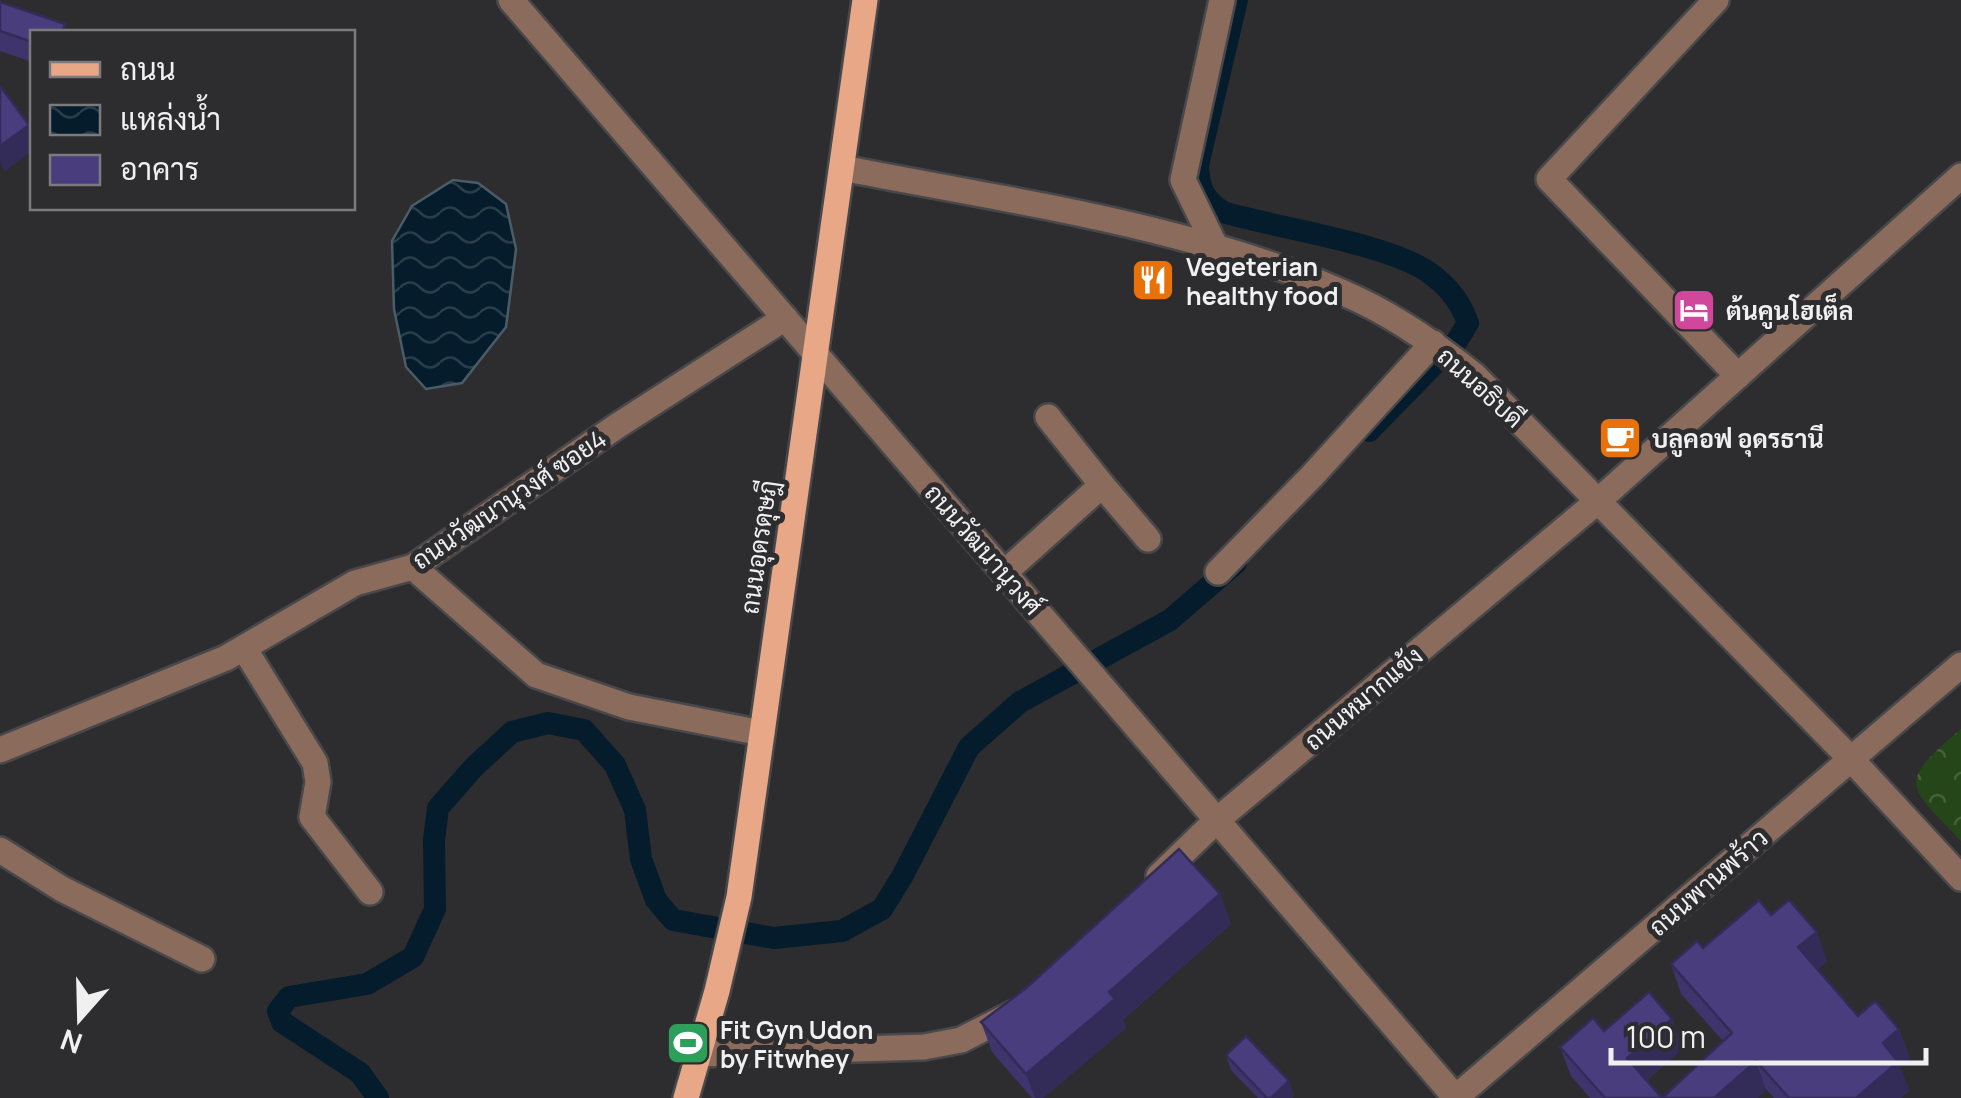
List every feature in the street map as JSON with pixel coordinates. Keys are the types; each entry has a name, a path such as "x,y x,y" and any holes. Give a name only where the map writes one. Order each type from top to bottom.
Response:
{"main road":[{"name":"ถนนอุดรดุษฎี","path":"686,1098 717,991 738,897 865,0"}],"street":[{"name":"ถนนวัฒนานุวงศ์","path":"512,0 1456,1098"},
{"path":"1216,248 1183,180 1222,0"},
{"path":"1716,0 1549,179 1738,376"},
{"name":"ถนนอธิบดี","path":"842,168 1110,220 1216,248 1360,300 1433,344 1474,375 1851,759 1961,878"},
{"name":"ถนนหมากแข้ง","path":"1148,887 1217,820 1598,501 1961,176"},
{"name":"ถนนวัฒนานุวงศ์ ซอย4","path":"0,750 244,648 356,583 413,567 617,426 785,318"},
{"path":"1218,572 1433,344"},
{"path":"1048,417 1148,539"},
{"path":"1004,572 1102,486"},
{"path":"413,567 536,674 629,707 762,733"},
{"path":"244,648 315,762 318,782 312,817 370,892"},
{"name":"ถนนพานพร้าว","path":"1456,1098 1961,665"},
{"path":"0,850 62,889 202,958"},
{"path":"699,1054 924,1047 961,1040 996,1024 1038,994"}],"green space":[{"path":"1961,729 1961,841 1929,807 1916,784 1926,762"}],"water":[{"path":"453,180 478,183 506,204 516,249 506,327 462,383 426,389 406,367 394,309 392,241 412,206"}],"building":[{"path":"0,2 65,24 63,30 30,30 30,41 0,31"},
{"path":"0,86 29,125 0,146"},
{"path":"1179,849 1220,894 1109,992 1115,999 1026,1074 981,1022 1025,989"},
{"path":"1759,900 1771,915 1789,900 1817,932 1798,947 1858,1016 1875,1001 1899,1029 1883,1043 1898,1062 1856,1098 1789,1098 1756,1061 1714,1098 1662,1098 1732,1033 1671,964 1697,941 1703,948"},
{"path":"1649,992 1672,1019 1627,1058 1662,1098 1605,1098 1560,1047 1593,1018 1604,1031"},
{"path":"1246,1036 1289,1081 1271,1098 1226,1055"}],"waterway":[{"path":"1237,0 1198,165 1201,187 1207,197 1223,212 1362,245 1413,263 1449,290 1468,323 1457,341 1369,431"},
{"path":"378,1098 360,1073 282,1022 278,1011 289,997 367,984 413,957 435,909 434,840 438,808 512,732 548,723 584,730 615,765 635,810 641,859 656,900 673,920 774,938 842,931 882,909 969,747 1020,702 1170,620 1236,563"}],"place":[{"name":"Vegeterian healthy food","path":"1153,280"},
{"name":"ต้นคูนโฮเต็ล","path":"1694,310"},
{"name":"บลูคอฟ อุดรธานี","path":"1620,438"},
{"name":"Fit Gyn Udon by Fitwhey","path":"688,1043"}]}
